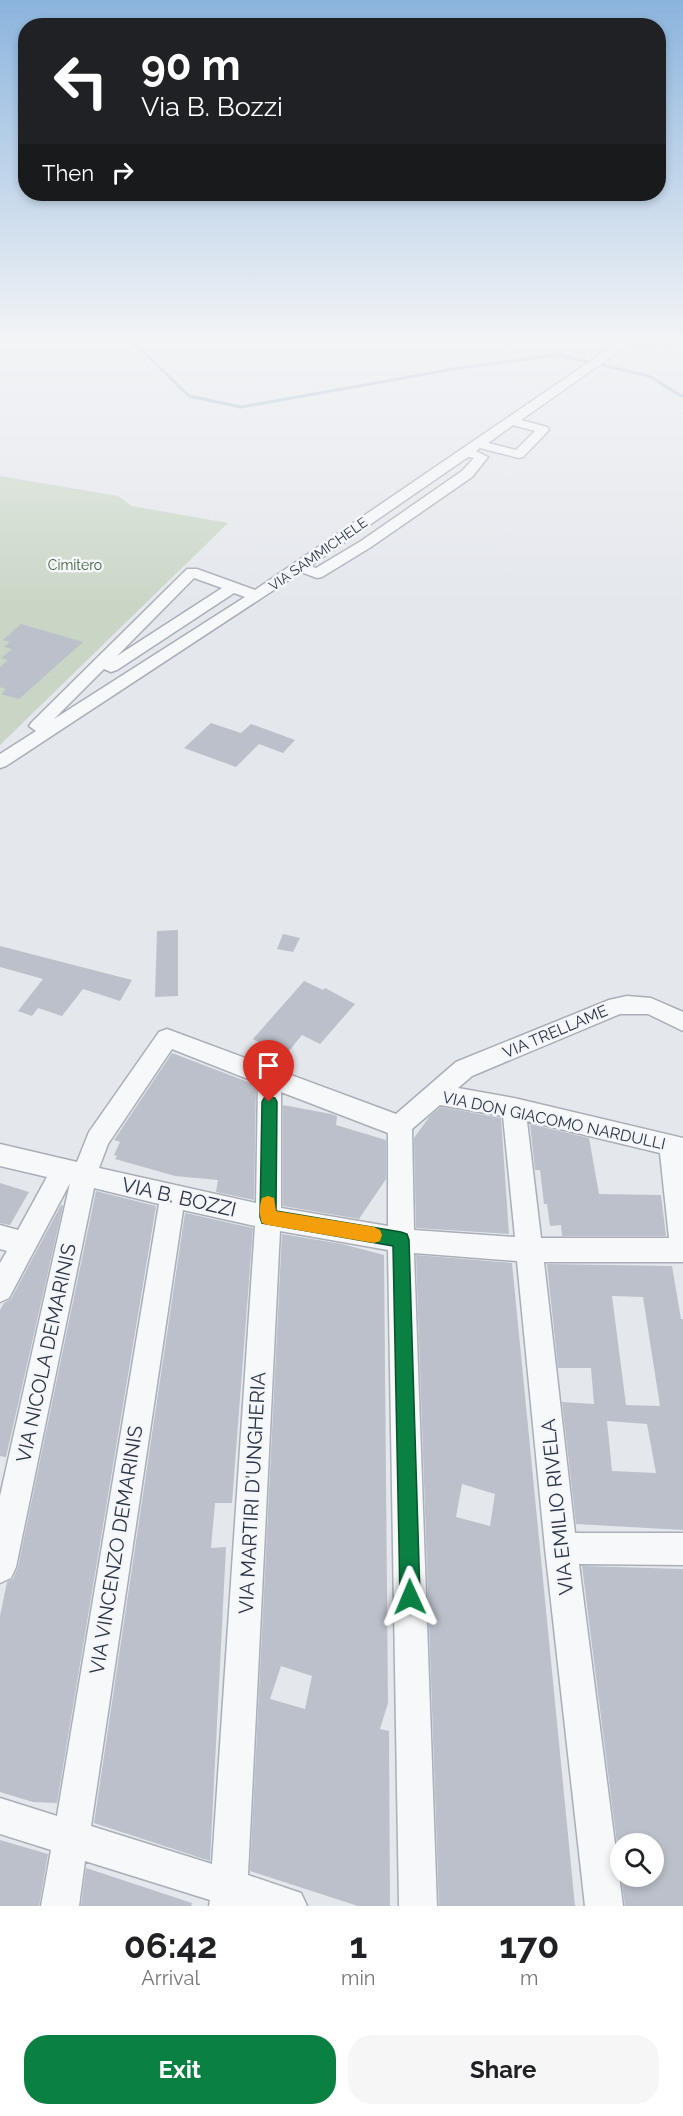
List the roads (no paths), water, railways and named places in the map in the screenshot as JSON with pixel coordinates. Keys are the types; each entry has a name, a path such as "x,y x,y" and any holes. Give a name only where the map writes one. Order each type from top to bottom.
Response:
{"street":[{"name":"VIA SAMMICHELE","path":"6,758 257,596 502,428"},
{"path":"472,448 519,454 543,430 536,428"},
{"path":"6,758 192,572 257,596"},
{"path":"75,690 233,587"},
{"name":"VIA TRELLAME","path":"435,1094 464,1069 617,1006 634,1002 648,1004 683,1022"},
{"path":"0,1289 12,1241 74,1172 166,1038 387,1123 400,1125 418,1906"},
{"name":"VIA MARTIRI D'UNGHERIA","path":"229,1897 268,1217 270,1079"},
{"name":"VIA DON GIACOMO NARDULLI","path":"400,1125 435,1094 514,1108 677,1146"},
{"name":"VIA EMILIO RIVELA","path":"514,1108 561,1548 604,1906"},
{"path":"677,1146 683,1243"},
{"name":"VIA B. BOZZI","path":"0,1155 268,1217 401,1240 530,1251 683,1250"},
{"name":"VIA NICOLA DEMARINIS","path":"0,1567 74,1172"},
{"name":"VIA VINCENZO DEMARINIS","path":"60,1906 173,1195"},
{"path":"561,1548 683,1549"},
{"path":"0,1816 71,1837 229,1897 288,1906"}],"park label":[{"name":"Cimitero","path":"75,565"}]}
